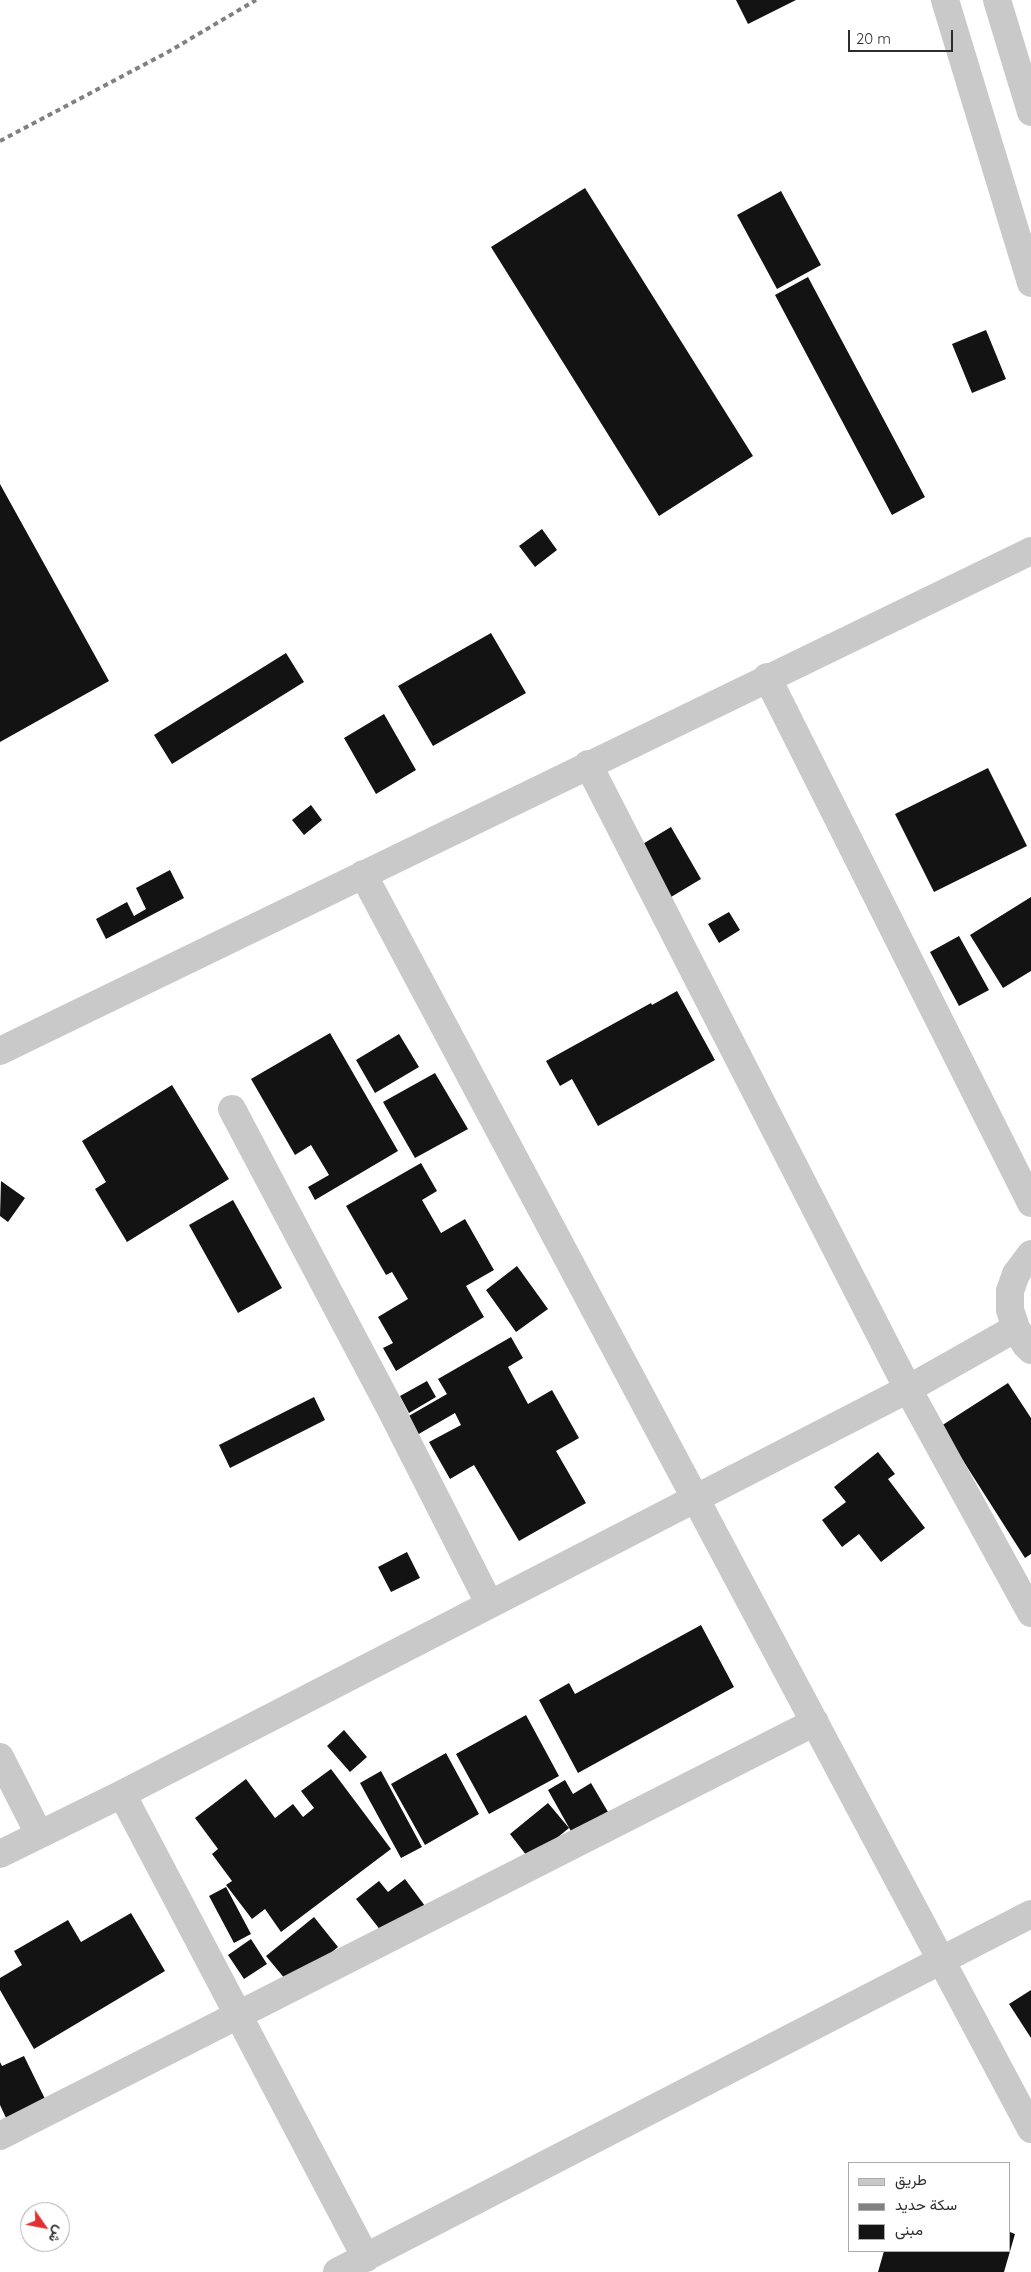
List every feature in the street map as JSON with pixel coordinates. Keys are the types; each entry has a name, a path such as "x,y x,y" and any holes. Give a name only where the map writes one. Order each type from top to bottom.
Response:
{"street":[{"path":"945,0 1031,283"},
{"path":"997,0 1031,112"},
{"path":"0,1051 767,677 1031,551"},
{"path":"767,677 1031,1203"},
{"path":"588,764 908,1389 1031,1613"},
{"path":"363,874 1031,2129"},
{"path":"232,1109 389,1406 489,1603"},
{"path":"0,1854 122,1794 489,1603 908,1389 1023,1339 1010,1310 1010,1291 1016,1274 1031,1254"},
{"path":"0,2136 815,1722"},
{"path":"0,1757 39,1834"},
{"path":"122,1794 366,2258"},
{"path":"337,2272 1031,1914"}],"building":[{"path":"736,0 796,0 748,24"},
{"path":"585,188 753,456 659,516 491,247"},
{"path":"781,191 821,265 777,289 737,215"},
{"path":"808,277 925,497 892,515 775,295"},
{"path":"986,330 1006,379 972,393 952,344"},
{"path":"0,484 109,681 0,742"},
{"path":"542,529 557,550 535,567 519,546"},
{"path":"491,633 526,693 433,746 398,686"},
{"path":"286,653 304,682 172,764 154,735"},
{"path":"384,714 416,770 376,794 344,738"},
{"path":"988,768 1027,846 934,892 895,814"},
{"path":"311,805 322,820 304,835 292,820"},
{"path":"671,827 701,879 671,897 641,845"},
{"path":"170,870 184,898 106,939 96,919 127,902 134,916 146,909 136,888"},
{"path":"1031,897 1031,971 1003,988 970,935"},
{"path":"729,912 740,930 719,943 708,924"},
{"path":"959,936 989,990 959,1006 930,952"},
{"path":"677,991 715,1060 598,1126 572,1079 560,1086 546,1061 651,1003 652,1005"},
{"path":"330,1033 398,1151 315,1200 308,1187 329,1175 311,1145 295,1155 251,1079"},
{"path":"399,1034 419,1067 375,1093 356,1060"},
{"path":"435,1073 468,1129 415,1158 383,1102"},
{"path":"172,1085 229,1179 127,1242 95,1189 106,1182 82,1141"},
{"path":"421,1163 437,1191 422,1200 441,1233 465,1219 494,1270 466,1286 484,1317 396,1371 383,1348 393,1343 378,1317 408,1299 392,1272 386,1275 346,1206"},
{"path":"1,1181 25,1198 8,1222 0,1216"},
{"path":"233,1200 282,1288 238,1313 189,1225"},
{"path":"517,1266 548,1309 516,1332 486,1290"},
{"path":"511,1337 523,1358 508,1367 528,1404 552,1390 579,1438 556,1451 586,1503 519,1541 474,1465 450,1479 429,1442 461,1425 455,1413 417,1435 407,1417 447,1394 438,1379"},
{"path":"427,1381 436,1397 409,1413 400,1396"},
{"path":"1008,1383 1031,1418 1031,1554 1025,1558 941,1426"},
{"path":"314,1397 325,1420 230,1468 219,1445"},
{"path":"878,1452 895,1474 888,1479 925,1528 881,1562 859,1534 842,1547 822,1520 846,1502 834,1487"},
{"path":"407,1552 420,1578 391,1592 378,1567"},
{"path":"701,1625 734,1687 578,1773 539,1700 569,1683 575,1694"},
{"path":"526,1715 559,1776 489,1814 456,1754"},
{"path":"344,1730 367,1757 350,1772 327,1746"},
{"path":"446,1753 479,1814 425,1845 391,1784"},
{"path":"331,1769 391,1849 281,1932 265,1909 252,1919 226,1885 232,1881 212,1854 218,1849 195,1818 246,1779 275,1818 293,1804 303,1817 314,1808 301,1791"},
{"path":"381,1771 422,1847 401,1858 360,1783"},
{"path":"565,1780 573,1794 591,1783 608,1812 572,1833 548,1790"},
{"path":"548,1803 569,1828 530,1860 510,1834"},
{"path":"405,1879 425,1906 385,1936 356,1899 379,1881 388,1892"},
{"path":"226,1887 251,1934 234,1943 209,1896"},
{"path":"131,1913 165,1971 34,2049 0,1990 0,1978 22,1965 14,1951 68,1920 81,1942"},
{"path":"314,1917 338,1947 291,1986 266,1956"},
{"path":"251,1939 267,1964 244,1979 228,1955"},
{"path":"1031,1990 1031,2038 1009,2004"},
{"path":"24,2056 46,2101 7,2120 0,2105 0,2062 2,2066"},
{"path":"1011,2232 1015,2234 1011,2248"},
{"path":"884,2252 1010,2252 1004,2272 878,2272"}],"railway":[{"path":"0,141 168,52 256,0"}]}
